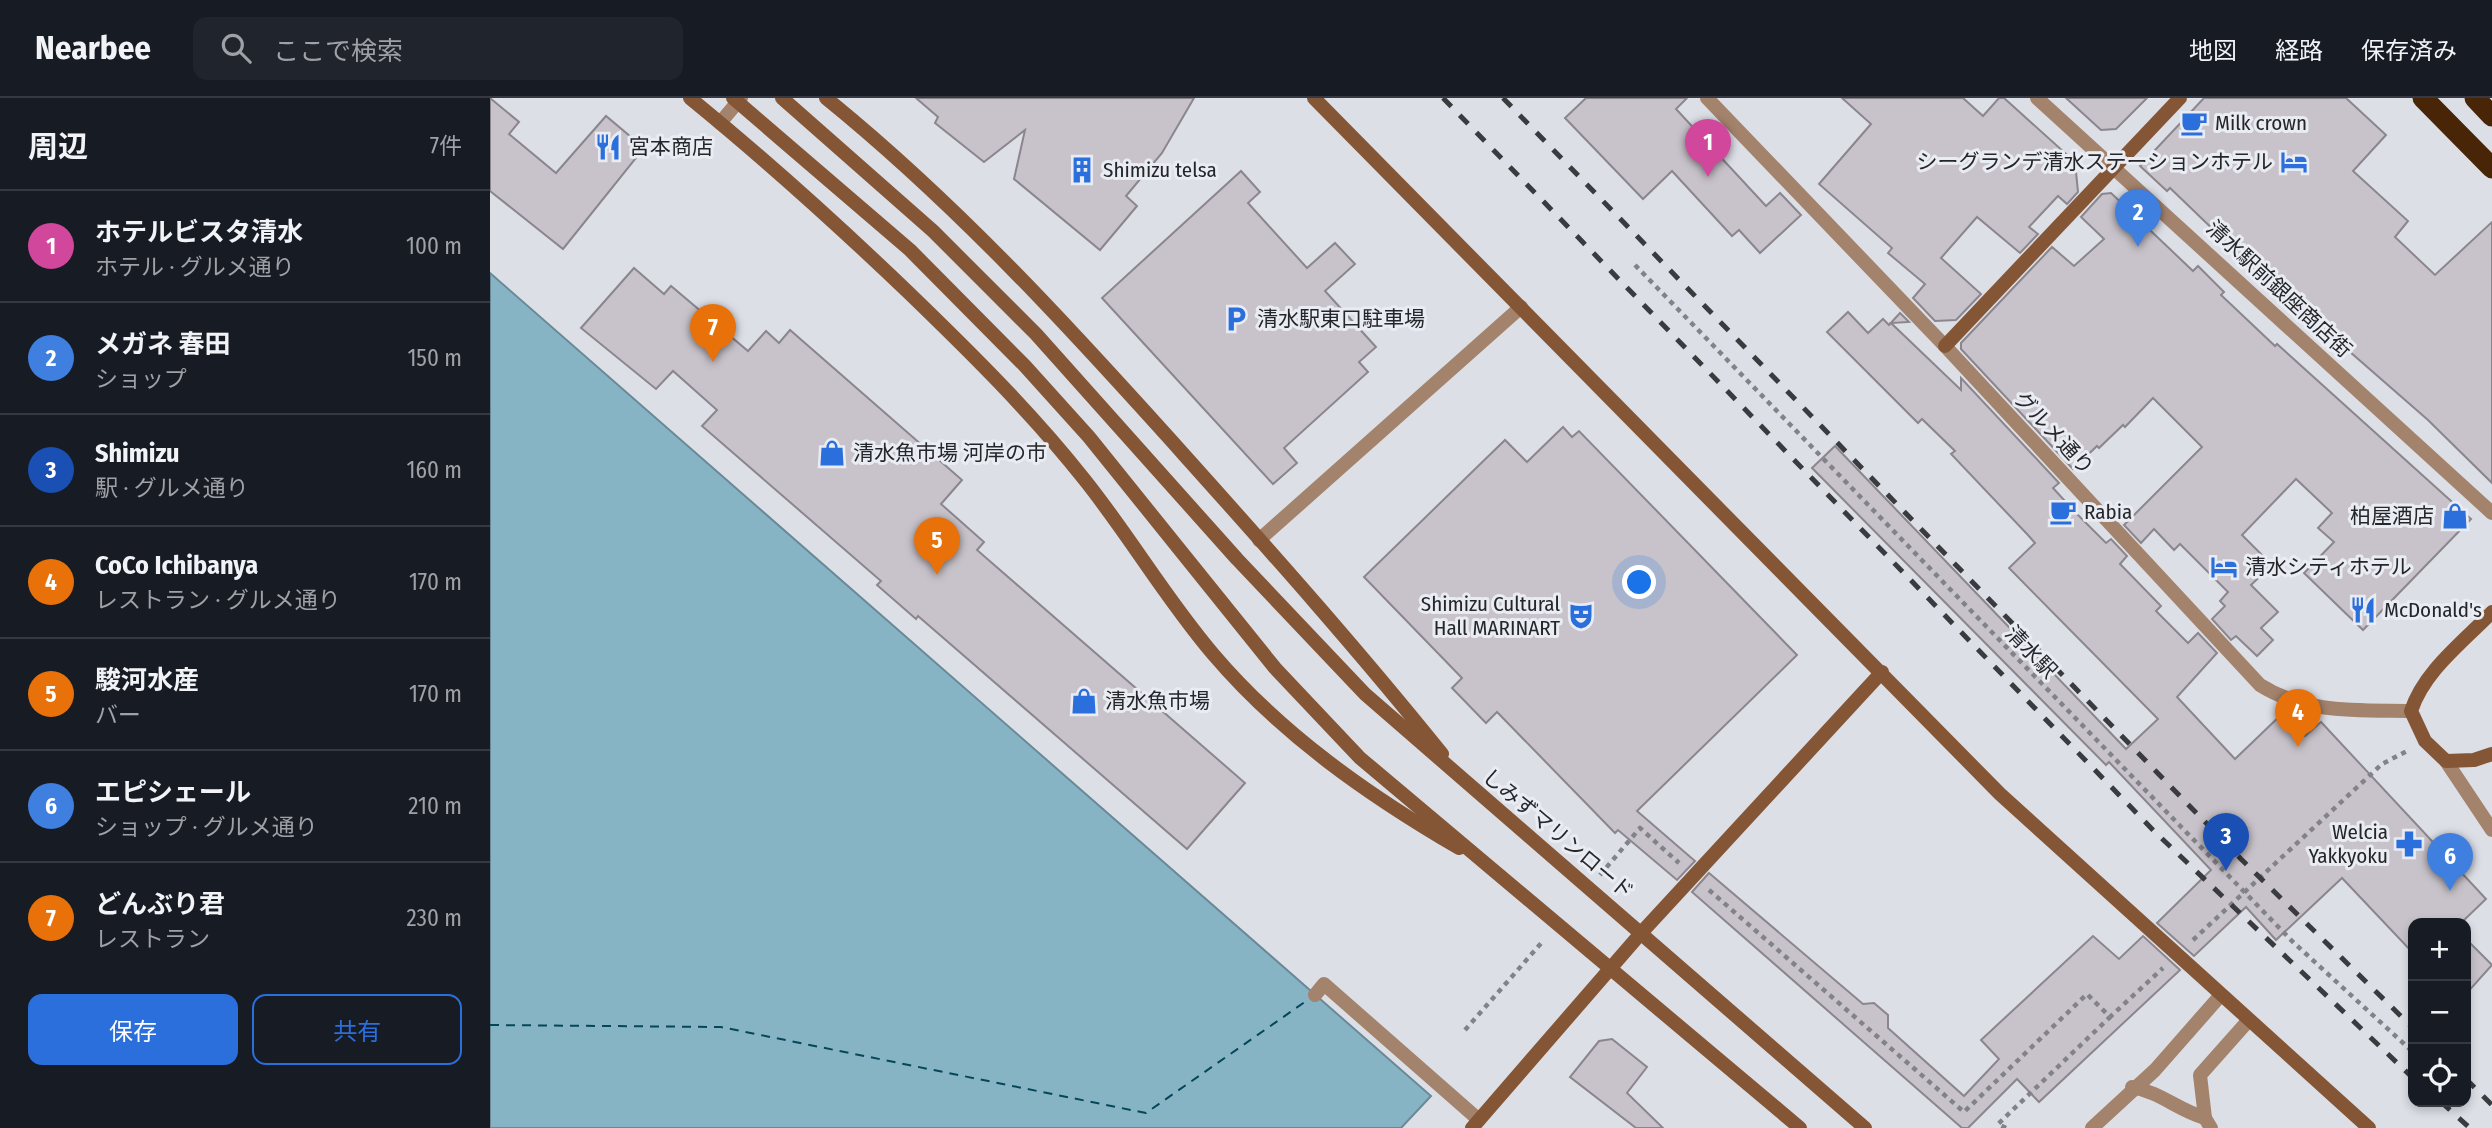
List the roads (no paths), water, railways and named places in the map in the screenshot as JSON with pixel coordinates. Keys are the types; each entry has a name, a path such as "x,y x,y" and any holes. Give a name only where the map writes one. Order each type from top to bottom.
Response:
{"highway":[{"path":"2423,98 2492,168"},
{"path":"2475,98 2492,116"}],"street":[{"path":"690,98 849,236 983,364 1084,479 1212,653 1258,703 1308,746 1387,806 1493,868"},
{"path":"733,98 910,250 1025,366 1089,437 1275,668 1360,758 1614,968 1800,1128"},
{"path":"720,122 741,98"},
{"name":"しみずマリンロード","path":"782,98 933,231 1036,334 1237,559 1365,694 1472,790 1642,932 1865,1128"},
{"path":"826,98 894,154 987,243 1087,346 1399,700 1472,790"},
{"path":"1314,98 2000,794 2220,996 2369,1128"},
{"name":"グルメ通り","path":"1707,98 1945,346 2260,685 2279,697 2322,709 2411,711"},
{"name":"清水駅前銀座商店街","path":"2037,98 2492,513"},
{"path":"1945,346 2113,165 2180,98"},
{"path":"1259,540 1521,307"},
{"path":"2491,828 2446,761 2425,741 2411,711 2416,695 2427,678 2492,612"},
{"path":"1315,995 1324,984 1476,1124 1614,968 1642,932 1882,672"},
{"path":"2446,761 2474,760 2492,754"},
{"path":"2092,1128 2132,1087 2161,1063 2220,996"},
{"path":"2208,1123 2200,1075 2248,1021"},
{"path":"2132,1087 2156,1092 2179,1110 2208,1123"}],"water":[{"path":"490,273 1431,1096 1401,1128 490,1128"}],"railway":[{"path":"1443,98 2154,831 2408,1073"},
{"path":"1503,98 2241,859 2408,1023"},
{"path":"2471,1084 2492,1105"},
{"path":"2447,1107 2470,1128"}],"place":[{"name":"Milk crown","path":"2194,123"},
{"name":"宮本商店","path":"608,147"},
{"name":"シーグランデ清水ステーションホテル","path":"2294,162"},
{"name":"Shimizu telsa","path":"1082,170"},
{"name":"ホテルビスタ清水","path":"1708,177"},
{"name":"メガネ 春田","path":"2138,247"},
{"name":"清水駅東口駐車場","path":"1236,319"},
{"name":"どんぶり君","path":"713,362"},
{"name":"清水魚市場 河岸の市","path":"832,453"},
{"name":"Rabia","path":"2063,512"},
{"name":"柏屋酒店","path":"2455,516"},
{"name":"清水シティホテル","path":"2224,567"},
{"name":"駿河水産","path":"937,575"},
{"name":"McDonald's","path":"2363,610"},
{"name":"Shimizu Cultural Hall MARINART","path":"1581,616"},
{"name":"清水魚市場","path":"1084,701"},
{"name":"CoCo Ichibanya","path":"2298,747"},
{"name":"Welcia Yakkyoku","path":"2409,844"},
{"name":"Shimizu","path":"2226,871"},
{"name":"エピシェール","path":"2450,891"}]}
